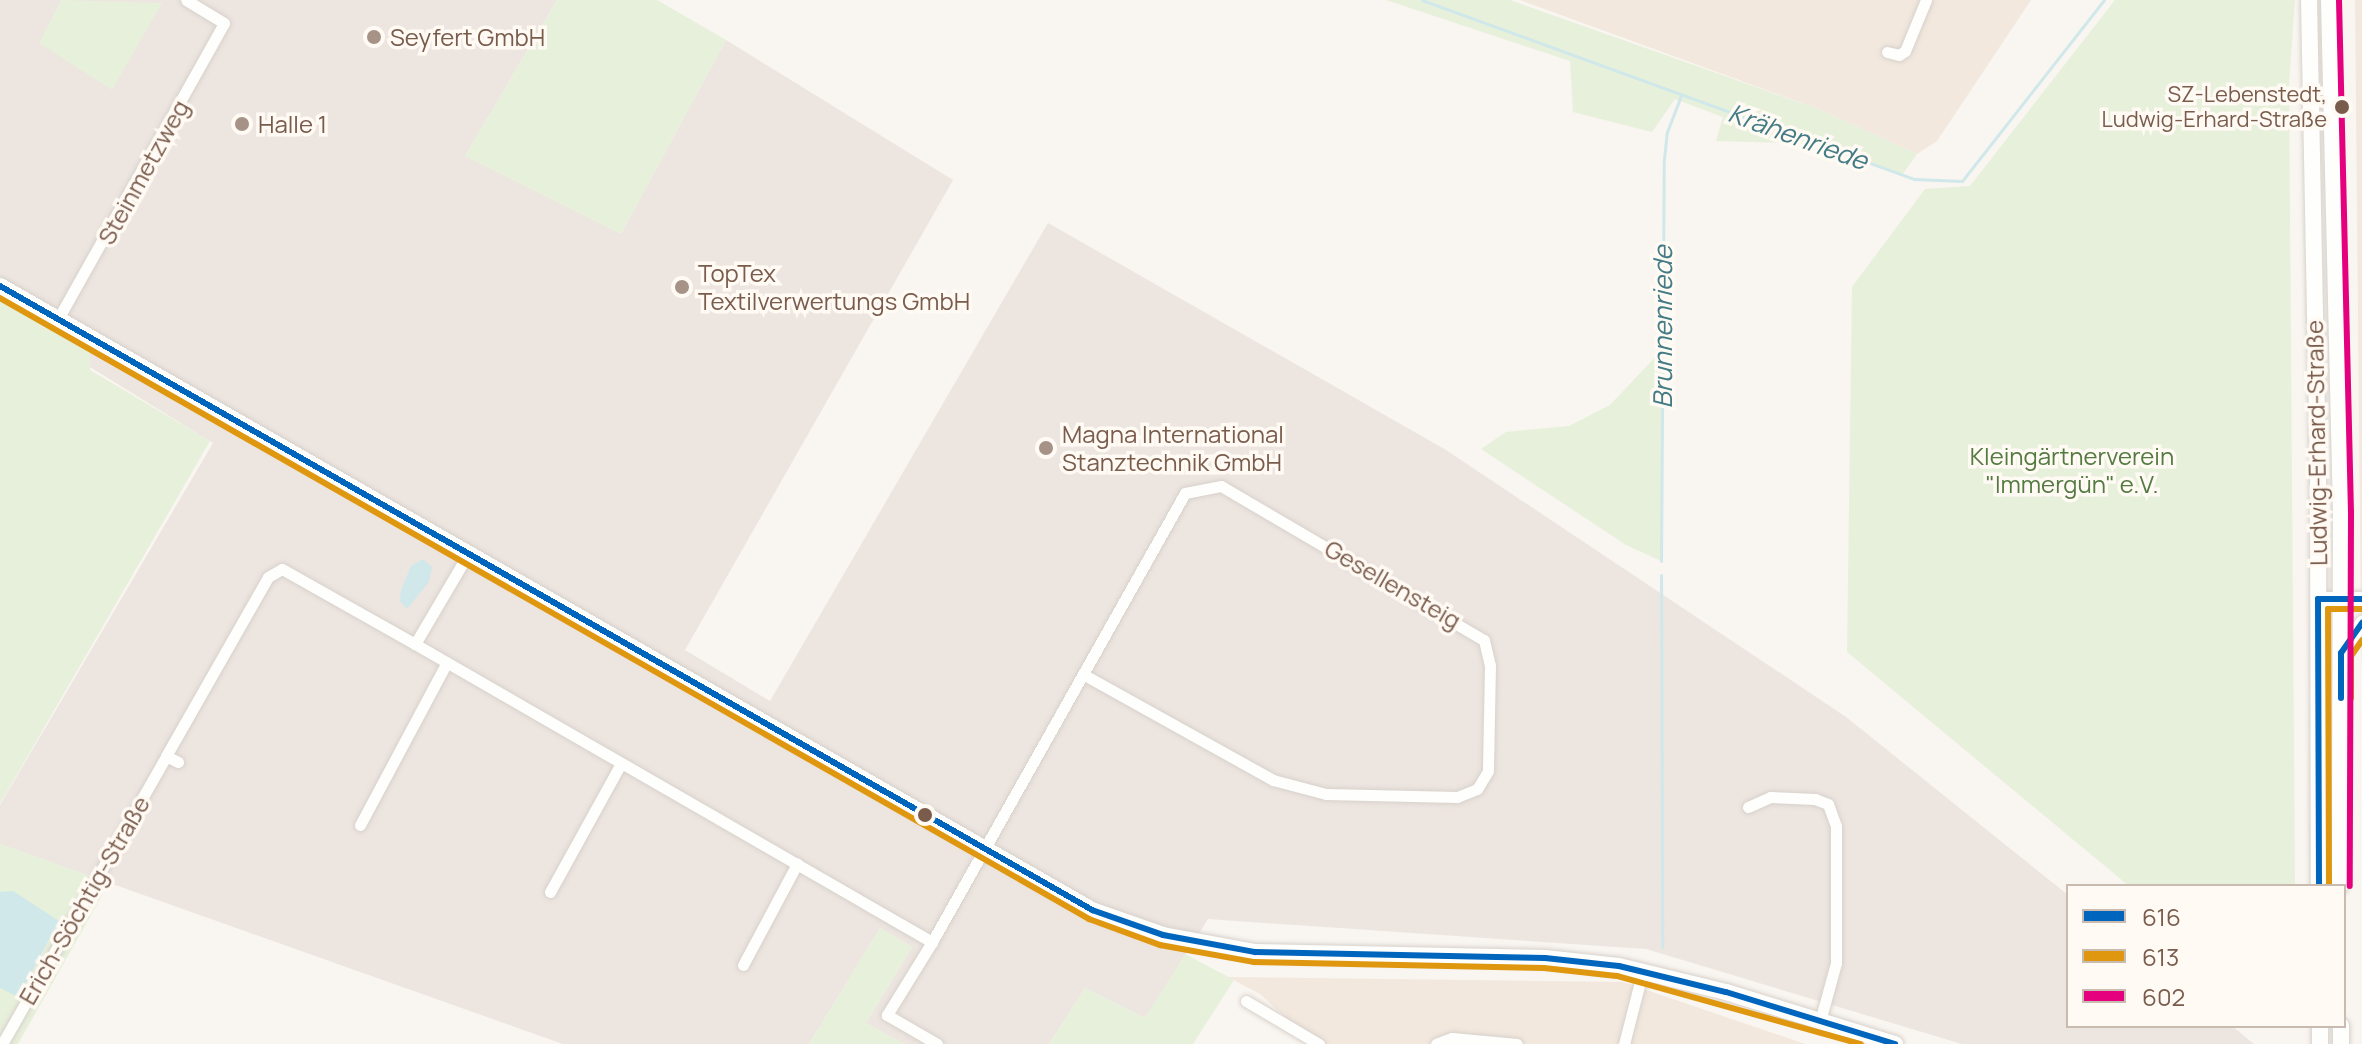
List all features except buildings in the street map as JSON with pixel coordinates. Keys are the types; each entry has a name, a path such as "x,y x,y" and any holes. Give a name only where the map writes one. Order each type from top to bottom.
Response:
{"main road":[{"name":"Ludwig-Erhard-Straße","path":"2309,0 2319,884"},
{"name":"Ludwig-Erhard-Straße","path":"2329,0 2341,653 2340,884"},
{"path":"0,286 1092,910 1163,935 1221,948 1320,955 1545,958 1643,970 1895,1044"}],"street":[{"name":"Steinmetzweg","path":"58,319 224,23 186,0"},
{"path":"1887,52 1899,55 1905,51 1926,0"},
{"name":"Gesellensteig","path":"937,1044 887,1015 932,942 1185,493 1221,486 1484,640 1490,665 1488,771 1477,789 1457,797 1326,794 1273,780 1084,675"},
{"path":"468,554 415,644 620,765 932,942"},
{"name":"Erich-Söchtig-Straße","path":"2,1044 268,577 282,569 415,644"},
{"path":"2318,599 2362,599"},
{"path":"2341,653 2362,623"},
{"path":"360,825 446,664"},
{"path":"166,756 178,762"},
{"path":"550,892 620,765"},
{"path":"1748,807 1770,797 1815,799 1828,804 1836,826 1836,963 1820,1021"},
{"path":"743,965 797,864"},
{"path":"1624,1044 1643,970"},
{"path":"1246,1001 1319,1044"},
{"path":"1436,1044 1452,1038 1517,1044"}],"shaded area":[{"path":"0,0 557,0 465,156 621,234 726,40 953,180 685,650 770,701 1048,223 1446,450 1846,717 2066,893 2066,1028 2234,1028 2254,1044 1962,1044 1646,949 1208,919 1145,1018 1085,988 1049,1044 904,1044 866,1023 912,947 880,928 809,1044 563,1044 0,844 0,805 213,443 90,367 90,349 0,297"},
{"path":"1520,0 2031,0 1937,141 1917,154 1821,110"},
{"path":"2355,0 2362,0 2362,670 2361,624"},
{"path":"1228,977 1623,982 1805,1044 1306,1044 1308,1038 1260,994"}],"green space":[{"path":"61,0 162,3 112,90 39,43"},
{"path":"557,0 657,0 726,40 621,234 465,156"},
{"path":"1386,0 1510,0 1821,110 1917,154 1902,175 1819,144 1716,141 1723,117 1675,99 1652,132 1573,112 1570,61"},
{"name":"Kleingärtnerverein \"Immergün\" e.V.","path":"2115,0 2295,0 2289,83 2295,884 2127,884 1847,652 1852,287 1925,189 1970,186"},
{"path":"0,297 90,349 90,370 210,441 0,804"},
{"path":"1662,350 1661,561 1626,545 1481,449 1506,432 1569,426 1610,405"},
{"path":"0,844 88,875 103,894 18,1044 0,1044"},
{"path":"880,928 912,947 866,1023 904,1044 809,1044"},
{"path":"1185,954 1234,980 1193,1044 1049,1044 1085,988 1145,1018"}],"water":[{"path":"423,559 432,567 429,582 407,609 400,601 401,590 411,566"},
{"path":"13,891 59,921 18,997 0,988 0,892"}],"waterway":[{"name":"Krähenriede","path":"1422,0 1914,179 1962,181 2104,0"},
{"name":"Brunnenriede","path":"1661,561 1664,159 1667,132 1681,96"},
{"name":"Brunnenriede","path":"1661,575 1662,947"}],"transit line":[{"name":"602","path":"2339,0 2351,512 2350,886"},
{"name":"616","path":"0,286 1092,910 1163,935 1255,952 1545,958 1619,966 1726,992 1895,1044"},
{"name":"613","path":"0,298 1089,919 1160,945 1254,962 1544,968 1617,976 1861,1044"},
{"name":"616","path":"2319,884 2318,599 2362,599"},
{"name":"613","path":"2329,884 2328,609 2362,609"},
{"name":"616","path":"2341,698 2341,653 2362,623"},
{"name":"613","path":"2351,698 2351,656 2362,640"}],"place":[{"name":"Seyfert GmbH","path":"374,37"},
{"name":"SZ-Lebenstedt, Ludwig-Erhard-Straße","path":"2342,107"},
{"name":"Halle 1","path":"242,124"},
{"name":"TopTex Textilverwertungs GmbH","path":"682,287"},
{"name":"Magna International Stanztechnik GmbH","path":"1046,448"}]}
